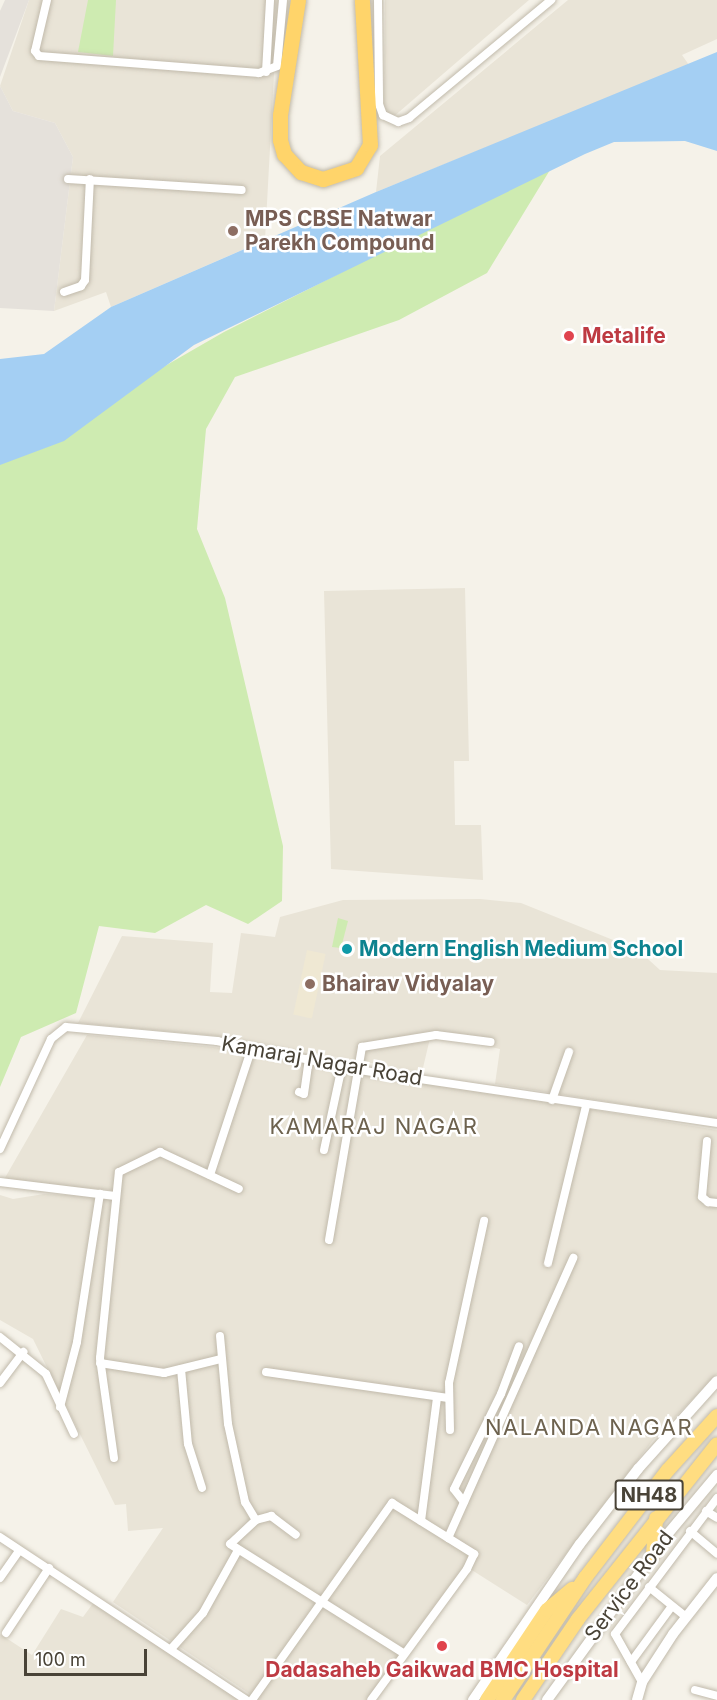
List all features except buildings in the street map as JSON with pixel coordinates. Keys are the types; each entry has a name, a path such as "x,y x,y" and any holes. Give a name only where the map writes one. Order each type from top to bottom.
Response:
{"highway":[{"path":"298,0 280,115 284,154 300,172 316,178 350,172 368,152 370,114 362,0"},
{"name":"NH48","path":"503,1700 585,1578 668,1470 717,1416"},
{"name":"NH48","path":"523,1700 578,1618 717,1444"},
{"path":"653,1554 656,1518"},
{"path":"534,1700 611,1575"},
{"path":"487,1700 547,1610 585,1578"}],"street":[{"path":"47,0 35,51 39,56 139,66 266,72 278,66 283,0"},
{"path":"266,72 270,0"},
{"path":"378,0 379,104 390,122 398,122 409,118 551,0"},
{"path":"68,179 242,190"},
{"path":"64,292 81,286 85,280 90,179"},
{"name":"Kamaraj Nagar Road","path":"0,1149 51,1039 59,1030 66,1028 217,1041 251,1050 309,1058 358,1070 586,1106 717,1123"},
{"path":"329,1240 360,1050 365,1046 394,1045 436,1035 491,1042"},
{"path":"210,1175 251,1050"},
{"path":"552,1100 569,1053"},
{"path":"299,1092 304,1094 309,1058"},
{"path":"324,1150 342,1066"},
{"path":"548,1263 586,1106"},
{"path":"707,1141 702,1197 708,1202 717,1203"},
{"path":"114,1458 100,1363 119,1172 155,1152 239,1189"},
{"path":"0,1182 115,1196"},
{"path":"60,1407 76,1342 100,1194"},
{"path":"450,1430 448,1398 484,1221"},
{"path":"448,1538 573,1258"},
{"path":"0,1336 23,1352 46,1374 74,1434"},
{"path":"220,1336 221,1359 237,1474 245,1502 256,1520"},
{"path":"464,1502 454,1489 501,1394 519,1347"},
{"path":"0,1383 23,1352"},
{"path":"100,1363 158,1373 221,1359"},
{"path":"181,1369 188,1444 202,1488"},
{"path":"266,1372 448,1398"},
{"path":"473,1700 580,1544 638,1469 717,1381"},
{"path":"421,1521 437,1397"},
{"name":"Service Road","path":"546,1700 653,1554 717,1475"},
{"path":"642,1682 615,1634 717,1498"},
{"path":"252,1700 320,1600 392,1503 474,1554 467,1569 403,1653 371,1700"},
{"path":"706,1511 717,1518"},
{"path":"296,1535 271,1516 256,1520 230,1544 403,1653"},
{"path":"690,1531 717,1554"},
{"path":"0,1537 246,1700"},
{"path":"171,1649 203,1613 238,1550"},
{"path":"0,1578 19,1551"},
{"path":"6,1633 49,1568"},
{"path":"637,1700 642,1682 686,1617 717,1578"},
{"path":"649,1587 686,1617"},
{"path":"631,1662 672,1606"},
{"path":"695,1690 717,1696"}],"shaded area":[{"path":"5,0 29,0 0,77 0,11"},
{"path":"29,0 278,0 265,240 111,307 106,292 54,311 73,157 55,123 13,111 0,86"},
{"path":"385,0 529,0 392,118 384,107"},
{"path":"568,0 717,0 717,39 682,55 689,65 376,192 380,156"},
{"path":"0,86 13,111 55,123 73,157 54,311 0,308"},
{"path":"465,588 469,761 454,761 455,825 481,825 483,880 331,869 324,591"},
{"path":"480,899 521,903 638,950 660,970 717,973 717,1119 495,1084 500,1049 431,1034 422,1072 218,1036 78,1023 122,936 213,943 210,992 232,993 241,933 275,937 280,917 343,900"},
{"name":"Bhairav Vidyalay","path":"307,950 326,954 312,1019 293,1015"},
{"path":"87,1035 213,1047 717,1130 717,1374 653,1440 527,1605 467,1567 376,1700 259,1700 113,1602 163,1528 128,1531 126,1504 115,1505 33,1339 0,1320 0,1195 13,1199 44,1194 115,1197 116,1190 2,1183"},
{"path":"94,1602 239,1700 0,1700 0,1634 32,1655 61,1609 83,1617"}],"green space":[{"path":"88,0 116,0 113,56 78,52"},
{"path":"553,165 487,273 399,320 235,377 206,429 197,529 225,598 283,846 282,901 248,924 206,905 155,933 99,926 76,1013 21,1037 0,1087 0,461 224,332"},
{"path":"338,918 348,921 341,948 332,947"}],"water":[{"path":"717,52 717,151 685,141 614,142 585,154 194,345 64,441 0,465 0,359 44,354 111,307 376,192"}],"place":[{"name":"MPS CBSE Natwar Parekh Compound","path":"233,231"},
{"name":"Metalife","path":"569,336"},
{"name":"Modern English Medium School","path":"347,949"},
{"name":"Bhairav Vidyalay","path":"310,984"},
{"name":"Dadasaheb Gaikwad BMC Hospital","path":"442,1646"}],"district":[{"name":"KAMARAJ NAGAR","path":"374,1127"},
{"name":"NALANDA NAGAR","path":"589,1428"}]}
